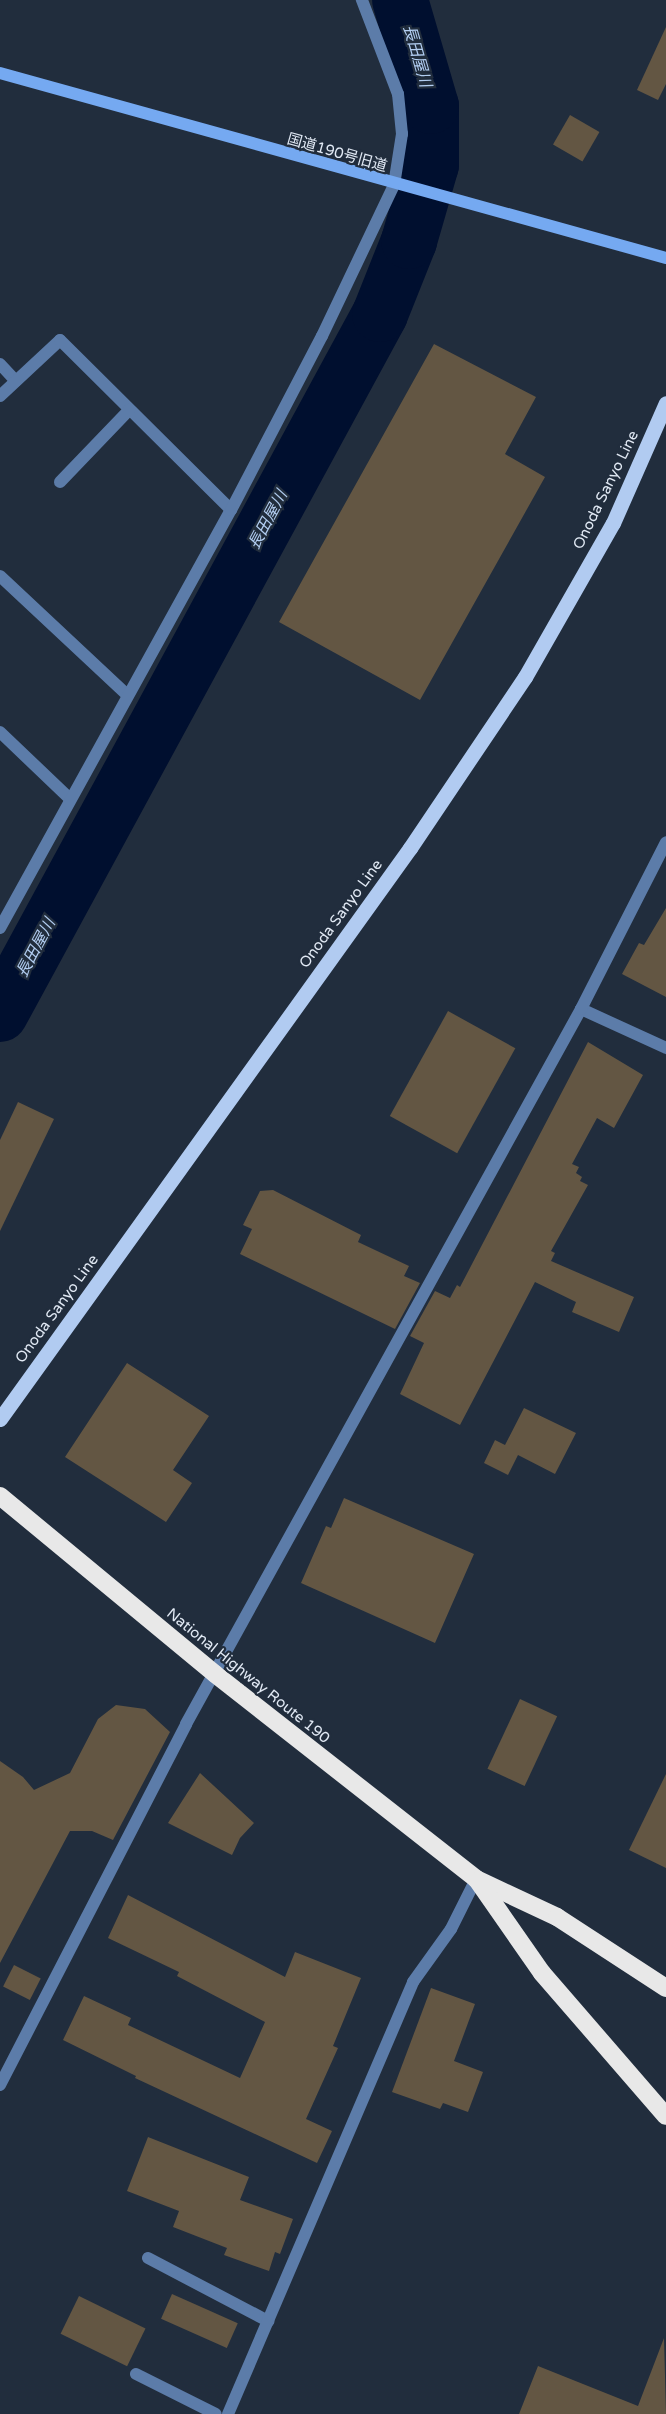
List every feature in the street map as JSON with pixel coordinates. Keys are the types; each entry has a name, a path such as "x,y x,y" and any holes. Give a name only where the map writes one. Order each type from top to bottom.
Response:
{"highway":[{"name":"National Highway Route 190","path":"0,1496 215,1674 477,1879 557,1917 664,1983"},
{"name":"National Highway Route 190","path":"477,1879 542,1973 666,2116"}],"main road":[{"name":"Onoda Sanyo Line","path":"0,1419 403,858 525,677 613,523 666,403"}],"street":[{"path":"0,928 126,694 231,510 398,186 402,134 398,94 362,0"},
{"name":"国道190号旧道","path":"0,73 460,204 666,258"},
{"path":"0,396 60,340 231,510"},
{"path":"0,364 16,381"},
{"path":"60,482 129,410"},
{"path":"0,576 126,694"},
{"path":"0,732 69,798"},
{"path":"0,2085 215,1674 580,1009 666,842"},
{"path":"580,1009 666,1048"},
{"path":"228,2414 413,1982 451,1929 477,1879"},
{"path":"148,2258 268,2321"},
{"path":"136,2374 216,2414"}],"building":[{"path":"666,27 666,84 658,100 637,90"},
{"path":"570,115 599,132 582,161 553,144"},
{"path":"434,344 536,397 505,454 545,477 420,700 279,622"},
{"path":"666,908 666,997 622,974 639,943 644,945"},
{"path":"448,1011 515,1048 457,1153 390,1116"},
{"path":"588,1042 643,1075 614,1128 597,1118 572,1164 579,1167 576,1173 582,1177 580,1181 588,1185 551,1251 555,1253 551,1261 634,1297 619,1332 572,1312 576,1302 535,1282 460,1425 400,1394 424,1343 410,1336 435,1291 450,1298 457,1285 460,1287"},
{"path":"18,1102 54,1119 0,1231 0,1140"},
{"path":"273,1190 361,1235 358,1242 409,1266 404,1276 420,1283 395,1329 240,1254 252,1229 243,1225 260,1191"},
{"path":"127,1363 209,1416 173,1470 192,1483 166,1522 65,1457"},
{"path":"524,1408 576,1433 555,1474 518,1455 508,1475 484,1463 495,1440 505,1445"},
{"path":"344,1498 474,1554 435,1643 301,1583 326,1526 331,1528"},
{"path":"520,1699 557,1716 525,1786 487,1769"},
{"path":"116,1705 145,1709 170,1732 113,1840 92,1831 70,1831 0,1963 0,1761 23,1777 34,1790 70,1773 98,1719"},
{"path":"200,1773 254,1823 240,1838 232,1855 168,1823"},
{"path":"666,1774 666,1868 629,1850"},
{"path":"128,1895 285,1977 295,1952 361,1978 333,2046 338,2048 306,2119 332,2131 317,2163 135,2078 136,2076 63,2040 84,1996 131,2018 128,2025 240,2078 265,2022 177,1976 179,1972 108,1938"},
{"path":"14,1965 41,1979 30,2000 3,1986"},
{"path":"431,1988 475,2004 454,2061 483,2072 468,2112 443,2103 440,2109 392,2092"},
{"path":"148,2137 249,2177 240,2200 293,2219 280,2254 275,2252 269,2271 224,2255 227,2248 173,2227 179,2211 127,2191"},
{"path":"172,2294 238,2323 227,2348 161,2319"},
{"path":"79,2296 146,2328 127,2366 61,2334"},
{"path":"664,2338 666,2414 519,2414 538,2366 638,2406"}],"waterway":[{"name":"長田屋川","path":"0,1014 380,314 409,241 431,165 431,106 400,0"}]}
